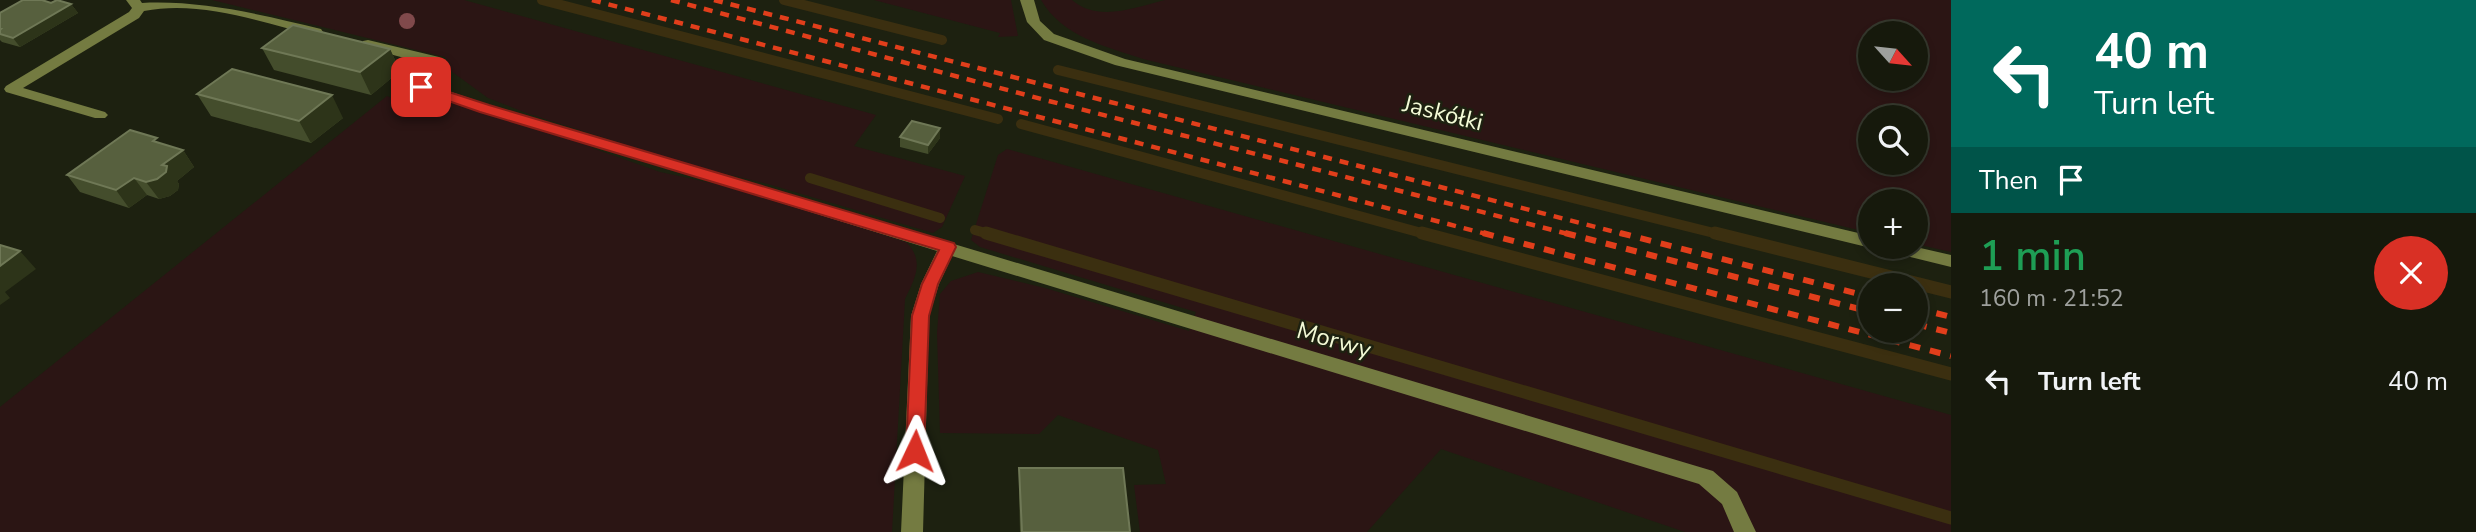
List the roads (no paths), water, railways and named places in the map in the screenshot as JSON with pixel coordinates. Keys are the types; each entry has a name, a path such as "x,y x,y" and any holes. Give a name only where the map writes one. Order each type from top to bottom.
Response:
{"street":[{"name":"Jaskółki","path":"1027,0 1034,22 1049,37 1120,62 1858,239"},
{"path":"6,87 134,15 136,3 191,1 326,34"},
{"name":"Morwy","path":"353,40 434,60 438,65 436,72 421,87 1195,325 1706,477 1730,498 1745,532"},
{"path":"6,87 100,115"},
{"path":"912,532 920,316 930,284 948,247"},
{"path":"1928,256 1951,261"}],"waterway":[{"path":"542,0 998,119"},
{"path":"784,0 942,40"},
{"path":"1058,70 1722,235"},
{"path":"1021,124 1429,235"},
{"path":"810,178 940,218"},
{"path":"975,230 992,235"},
{"path":"986,233 1951,518"},
{"path":"1422,233 1951,374"},
{"path":"1715,233 1951,292"}],"railway":[{"path":"592,0 1490,235"},
{"path":"671,0 1045,100 1572,235"},
{"path":"714,0 1627,235"},
{"path":"1483,233 1951,356"},
{"path":"1565,233 1858,309"},
{"path":"1620,233 1858,294"},
{"path":"1928,311 1951,317"},
{"path":"1928,327 1951,333"}]}
